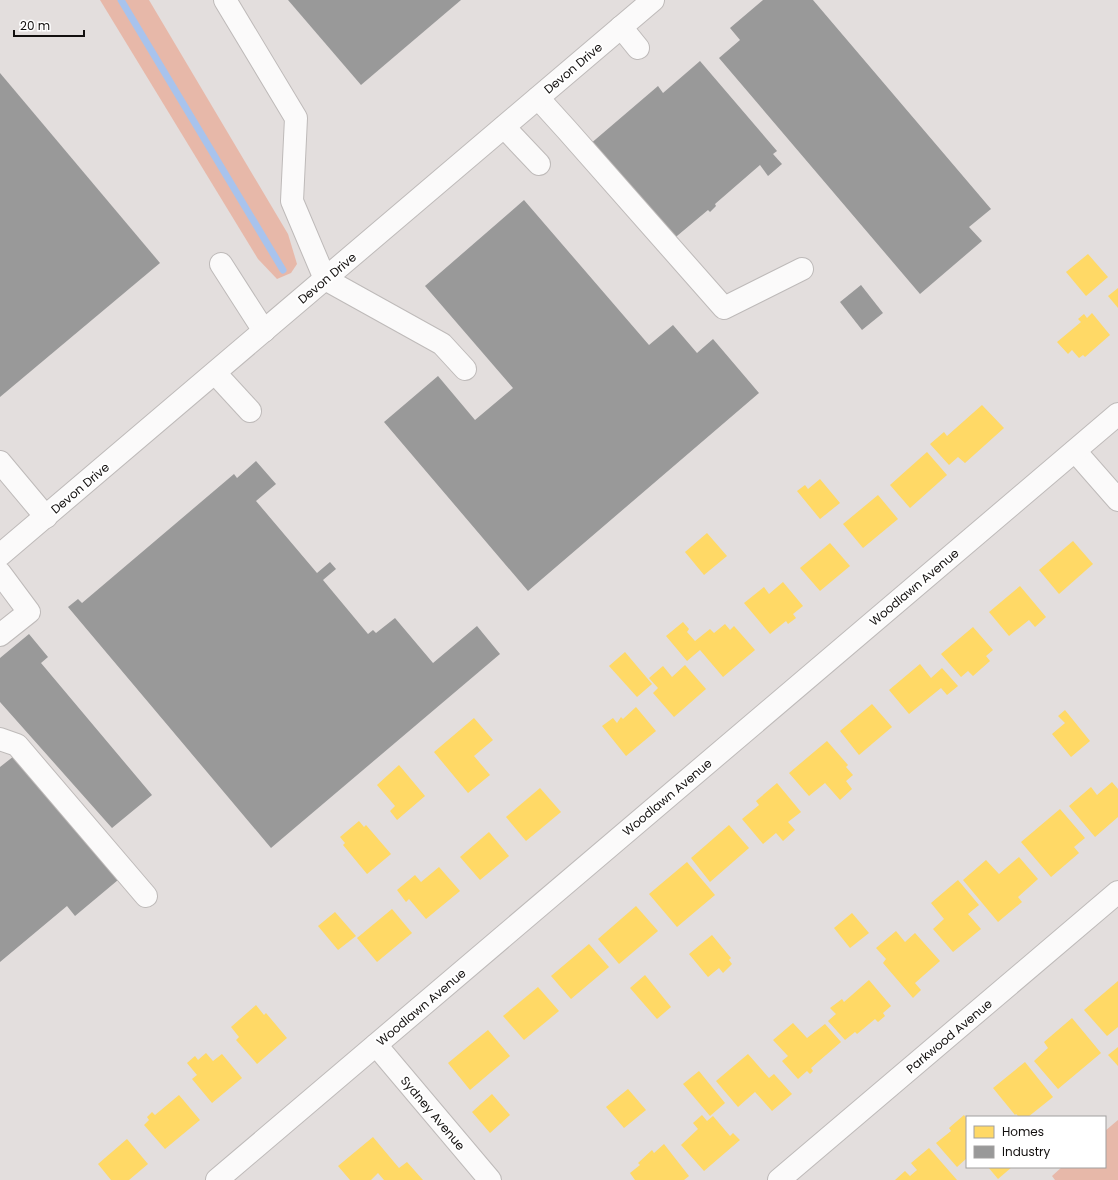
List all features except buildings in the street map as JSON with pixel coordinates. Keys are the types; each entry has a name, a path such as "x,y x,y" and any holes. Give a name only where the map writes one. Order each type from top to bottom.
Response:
{"street":[{"path":"225,0 296,118 292,201 326,279 442,344 465,369"},
{"name":"Devon Drive","path":"0,555 653,0"},
{"path":"621,27 638,48"},
{"path":"538,98 724,308 802,269"},
{"path":"504,127 539,164"},
{"path":"221,264 264,331"},
{"path":"215,373 250,411"},
{"name":"Woodlawn Avenue","path":"217,1180 1118,414"},
{"path":"1075,451 1118,500"},
{"path":"0,462 46,517"},
{"path":"0,573 29,612 0,635"},
{"path":"0,739 17,745 146,896"},
{"name":"Parkwood Avenue","path":"780,1180 1118,892"},
{"name":"Sydney Avenue","path":"376,1045 490,1180"}],"shaded area":[{"path":"100,0 149,0 288,234 297,264 291,273 277,279 258,259"},
{"path":"1118,1120 1118,1180 1055,1180 1052,1176 1061,1168 1106,1168 1106,1130"}],"waterway":[{"path":"121,0 283,270"}]}
